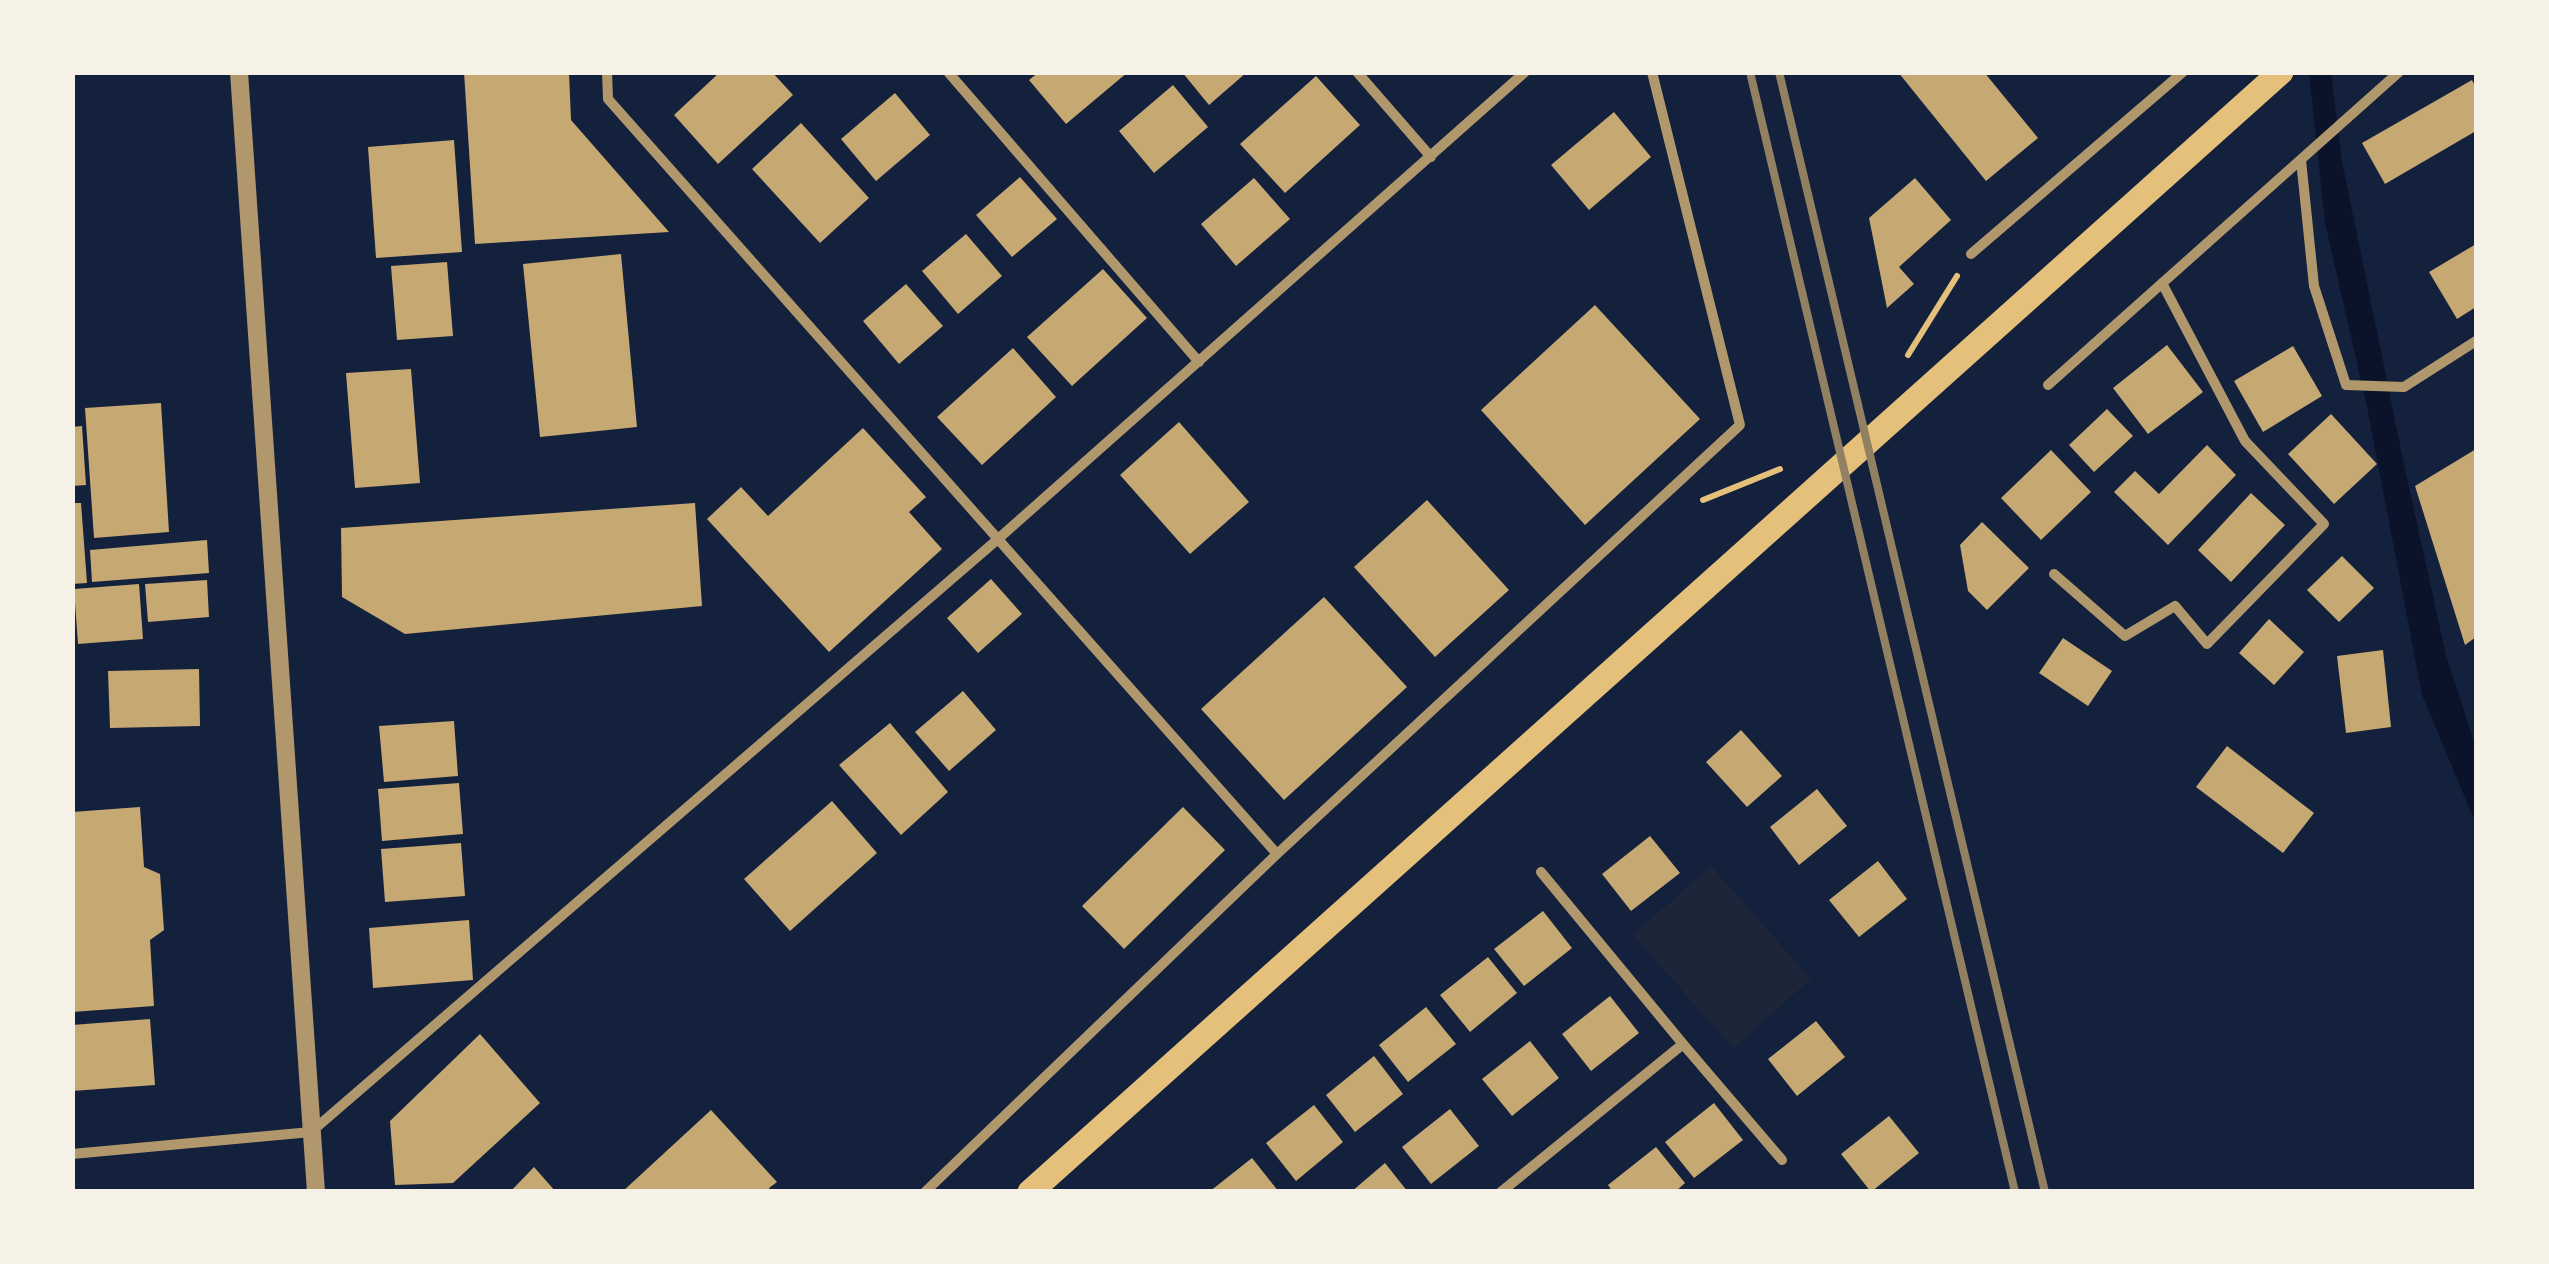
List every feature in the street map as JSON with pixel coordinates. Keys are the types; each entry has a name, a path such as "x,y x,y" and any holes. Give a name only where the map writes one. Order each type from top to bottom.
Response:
{"main road":[{"path":"1030,1192 2281,72"}],"street":[{"path":"238,72 316,1192"},
{"path":"606,72 608,100 1277,854"},
{"path":"948,72 1199,362"},
{"path":"1357,72 1431,157"},
{"path":"72,1154 312,1132 998,539 1525,72"},
{"path":"925,1192 1277,854 1740,425 1652,72"},
{"path":"1971,254 2183,72"},
{"path":"2048,385 2399,72"},
{"path":"2301,160 2314,286 2346,385 2404,387 2476,340"},
{"path":"2054,574 2126,636 2175,606 2207,644 2324,524 2245,441 2162,283"},
{"path":"1541,872 1782,1160"},
{"path":"1501,1192 1683,1044"}],"path":[{"path":"1907,357 1971,254"},
{"path":"1694,504 1779,470"}],"shaded area":[{"path":"2309,73 2331,73 2342,161 2405,469 2446,655 2476,748 2476,824 2422,695 2367,407 2325,223"},
{"path":"1711,866 1811,979 1733,1048 1633,935"}],"building":[{"path":"464,72 569,72 571,120 669,232 475,244"},
{"path":"720,72 772,72 793,95 718,164 674,115"},
{"path":"1039,72 1128,72 1066,124 1029,80"},
{"path":"1182,72 1247,72 1209,105"},
{"path":"1898,72 1984,72 2038,138 1986,181"},
{"path":"1316,76 1360,125 1285,193 1240,144"},
{"path":"2472,80 2476,88 2476,131 2385,184 2362,143"},
{"path":"1173,85 1208,127 1154,173 1119,131"},
{"path":"895,93 930,135 876,181 841,139"},
{"path":"1614,112 1651,157 1589,210 1551,165"},
{"path":"801,123 869,198 820,243 752,169"},
{"path":"454,140 462,252 376,258 368,147"},
{"path":"1020,177 1057,219 1012,257 976,215"},
{"path":"1254,178 1290,219 1236,266 1201,224"},
{"path":"1915,178 1951,220 1899,267 1914,284 1887,308 1869,218"},
{"path":"966,234 1002,276 958,314 922,271"},
{"path":"2476,244 2476,307 2457,319 2429,272"},
{"path":"621,254 637,427 540,437 523,264"},
{"path":"447,262 453,336 397,340 391,266"},
{"path":"1103,269 1147,318 1072,386 1027,337"},
{"path":"906,284 943,326 899,364 863,321"},
{"path":"1595,305 1700,419 1585,525 1481,410"},
{"path":"2167,345 2203,392 2148,434 2113,388"},
{"path":"2293,346 2322,396 2263,432 2234,381"},
{"path":"1013,348 1056,397 982,465 937,417"},
{"path":"411,369 420,483 355,488 346,373"},
{"path":"161,403 169,532 94,538 85,408"},
{"path":"2107,409 2133,436 2094,472 2069,445"},
{"path":"2331,414 2377,464 2334,504 2288,454"},
{"path":"1179,422 1249,502 1190,554 1120,475"},
{"path":"82,426 86,485 72,486 72,427"},
{"path":"863,428 926,497 909,512 942,549 829,652 707,519 741,487 768,516"},
{"path":"2207,445 2236,475 2168,545 2114,492 2135,471 2159,494"},
{"path":"2476,449 2476,637 2465,645 2415,486"},
{"path":"2051,450 2091,492 2041,540 2001,498"},
{"path":"2251,493 2285,525 2231,582 2198,550"},
{"path":"1427,500 1509,590 1435,657 1354,567"},
{"path":"72,503 81,503 87,583 72,584"},
{"path":"695,503 702,606 405,634 342,597 341,528"},
{"path":"1982,522 2029,568 1987,610 1968,591 1960,545"},
{"path":"207,540 209,573 92,582 90,550"},
{"path":"2342,556 2374,588 2339,622 2307,590"},
{"path":"991,579 1022,614 978,653 947,618"},
{"path":"207,580 209,617 148,622 145,584"},
{"path":"139,584 143,639 78,644 74,589"},
{"path":"1324,597 1407,687 1284,800 1201,709"},
{"path":"2269,619 2304,652 2274,685 2239,653"},
{"path":"2063,638 2112,671 2088,706 2039,673"},
{"path":"2383,650 2391,727 2346,733 2337,656"},
{"path":"199,669 200,726 110,728 108,671"},
{"path":"963,691 996,730 949,771 915,732"},
{"path":"454,721 458,776 384,782 379,726"},
{"path":"890,723 948,792 901,835 839,765"},
{"path":"1741,730 1782,776 1747,807 1706,762"},
{"path":"2227,746 2314,813 2283,853 2196,787"},
{"path":"459,783 463,834 382,841 378,789"},
{"path":"1817,789 1847,826 1799,865 1770,827"},
{"path":"832,801 877,853 790,931 744,879"},
{"path":"140,807 144,867 160,874 164,930 150,940 154,1006 72,1012 72,812"},
{"path":"1183,807 1225,850 1124,949 1082,906"},
{"path":"1650,836 1680,873 1631,911 1602,874"},
{"path":"461,843 465,896 385,902 381,849"},
{"path":"1878,861 1907,899 1859,937 1829,900"},
{"path":"1543,911 1572,948 1524,986 1494,949"},
{"path":"469,920 473,980 373,988 369,928"},
{"path":"1488,957 1517,993 1470,1032 1440,995"},
{"path":"1610,996 1639,1033 1591,1071 1562,1034"},
{"path":"1426,1007 1456,1044 1408,1082 1379,1045"},
{"path":"150,1019 155,1085 72,1091 72,1025"},
{"path":"1816,1021 1845,1057 1797,1096 1768,1059"},
{"path":"480,1034 540,1103 453,1183 395,1185 390,1121"},
{"path":"1530,1041 1559,1078 1512,1116 1482,1079"},
{"path":"1374,1056 1403,1094 1355,1132 1326,1095"},
{"path":"1714,1103 1743,1140 1694,1178 1665,1142"},
{"path":"1314,1105 1343,1142 1296,1181 1266,1143"},
{"path":"1450,1109 1479,1146 1431,1184 1402,1147"},
{"path":"711,1110 777,1182 769,1188 772,1192 622,1192"},
{"path":"1889,1116 1919,1153 1871,1192 1841,1154"},
{"path":"1656,1147 1685,1183 1675,1192 1613,1192 1608,1185"},
{"path":"1252,1158 1279,1192 1209,1192"},
{"path":"1385,1163 1408,1192 1351,1192"},
{"path":"534,1167 556,1192 510,1192"}],"railway":[{"path":"1750,72 2015,1192"},
{"path":"1779,72 2045,1192"}]}
